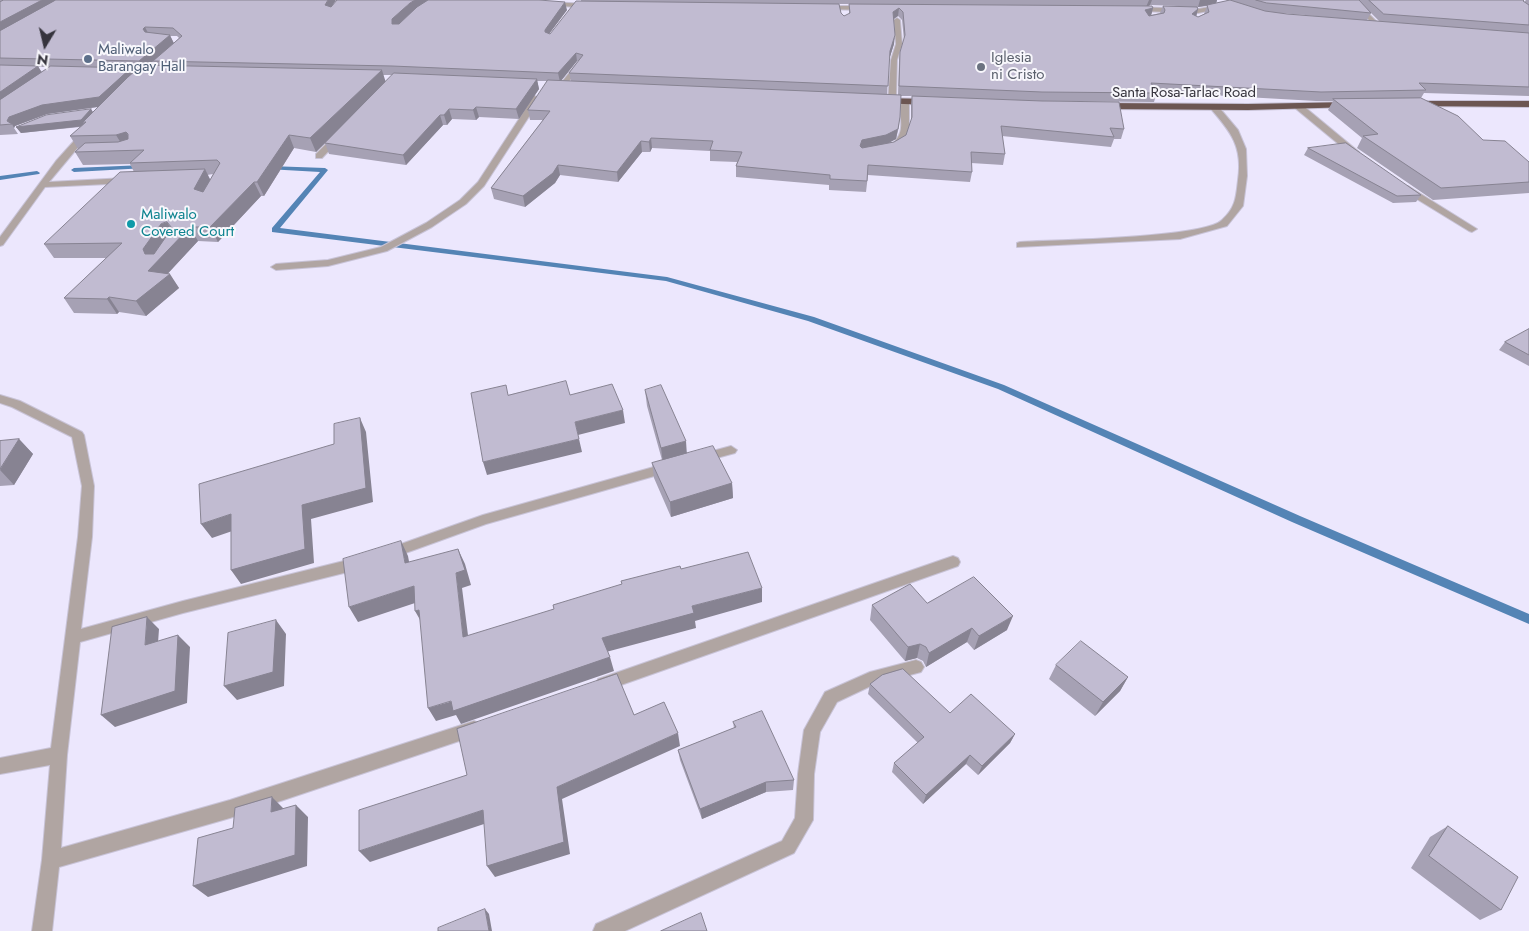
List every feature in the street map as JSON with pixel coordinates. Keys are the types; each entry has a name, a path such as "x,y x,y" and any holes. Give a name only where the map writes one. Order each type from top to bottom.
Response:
{"highway":[{"path":"558,86 572,87"},
{"path":"873,100 943,103"},
{"path":"1398,104 1529,104"},
{"name":"Santa Rosa-Tarlac Road","path":"1088,106 1362,105"}],"street":[{"path":"1131,9 1198,11 1210,10 1226,5 1214,0"},
{"path":"1352,0 1378,26"},
{"path":"546,4 601,6"},
{"path":"813,8 843,11 870,8"},
{"path":"1150,10 1159,17"},
{"path":"1198,11 1200,19"},
{"path":"892,101 894,60 899,44 897,20"},
{"path":"1369,26 1388,27"},
{"path":"558,86 579,64"},
{"path":"276,267 328,263 384,249 464,202 481,184 540,94"},
{"path":"884,150 897,146 902,141 905,127 905,102"},
{"path":"1416,104 1433,113"},
{"path":"1298,106 1361,158"},
{"path":"1020,245 1180,236 1224,224 1239,206 1243,176 1242,149 1234,130 1214,107"},
{"path":"319,156 347,128"},
{"path":"0,243 42,185 89,130"},
{"path":"68,153 77,153"},
{"path":"42,185 140,180"},
{"path":"1399,184 1472,229"},
{"path":"0,226 12,224"},
{"path":"0,399 16,404 78,436 88,486 85,537 59,755 51,860 42,931"},
{"path":"73,638 183,607 376,558 483,520 731,450"},
{"path":"592,688 953,562"},
{"path":"603,931 788,847 804,820 806,774 812,730 831,697 870,679 916,667"},
{"path":"51,860 230,809 490,723"},
{"path":"0,766 59,755"}],"building":[{"path":"4,0 42,0 0,22 0,2"},
{"path":"56,0 328,0 325,5 331,7 337,0 415,0 392,19 392,24 399,24 417,7 428,0 539,0 565,2 545,30 545,32 550,34 576,1 839,4 841,13 844,16 850,13 849,4 1152,6 1153,8 1145,10 1149,16 1164,13 1163,6 1197,7 1198,9 1192,14 1198,17 1209,12 1207,5 1230,0 1265,11 1287,14 1529,33 1529,87 1419,83 1426,90 1321,92 1151,83 1157,93 1042,92 899,86 900,52 905,35 903,12 899,8 893,12 895,35 890,51 888,86 569,73 583,55 576,53 558,73 392,66 153,61 182,36 173,28 145,27 143,29 145,32 170,35 139,61 0,58 0,31"},
{"path":"1256,0 1359,0 1371,13 1267,3"},
{"path":"1369,0 1524,0 1529,5 1529,25 1384,14"},
{"path":"0,65 38,66 0,92"},
{"path":"142,65 382,70 310,138 289,135 257,182 254,182 210,227 190,227 148,271 170,274 136,301 109,297 107,299 64,298 122,243 44,244 120,172 205,169 194,189 203,192 220,163 217,160 130,163 144,150 75,152 85,143 118,142 128,139 126,132 116,135 70,136 86,122 83,122","holes":["167,222 172,228 154,254 145,254 143,249 161,224"]},
{"path":"51,66 131,68 99,97 42,105 9,117 7,121 12,124 0,125 0,100"},
{"path":"394,73 537,79 516,109 476,107 473,110 449,109 444,115 440,115 403,155 325,143"},
{"path":"548,80 901,95 898,129 886,135 862,140 860,146 862,148 894,142 906,135 912,117 912,96 1119,102 1124,129 1110,128 1114,137 1001,126 1005,154 971,152 972,172 868,165 867,181 830,179 830,175 736,166 742,152 710,150 713,141 651,138 649,142 641,141 617,172 558,165 553,173 523,196 491,188 550,111 528,110"},
{"path":"1421,98 1458,116 1483,140 1505,141 1529,162 1529,182 1441,188 1363,136 1378,134 1333,99"},
{"path":"91,109 81,120 16,127 46,115"},
{"path":"1346,143 1421,195 1397,196 1308,148"},
{"path":"1529,329 1529,355 1505,342"},
{"path":"566,381 570,395 612,384 623,410 575,422 579,439 483,462 471,393 506,385 508,395"},
{"path":"661,385 686,441 661,448 645,390"},
{"path":"360,418 366,488 302,505 305,549 231,570 231,514 201,524 199,484 334,444 334,424"},
{"path":"19,439 0,469 0,441"},
{"path":"713,446 732,483 670,502 652,463"},
{"path":"401,541 405,563 458,549 465,570 456,573 463,637 554,609 553,605 622,584 621,581 680,566 681,569 748,552 762,588 692,606 694,613 602,638 610,657 453,711 451,701 428,708 419,610 415,611 414,586 349,607 343,559"},
{"path":"974,577 1013,616 979,636 972,628 929,653 926,647 920,644 908,647 872,605 910,584 927,603"},
{"path":"147,617 145,645 178,635 175,691 101,715 112,627"},
{"path":"276,620 273,672 224,686 228,633"},
{"path":"1081,641 1128,677 1103,702 1056,665"},
{"path":"903,669 950,713 971,694 1015,734 982,766 970,755 926,795 894,763 924,737 870,684 882,675"},
{"path":"617,674 634,715 664,702 678,733 557,787 564,842 487,866 483,810 359,851 359,810 467,775 457,729"},
{"path":"762,711 794,780 766,782 700,809 678,750 736,727 733,722"},
{"path":"272,797 271,812 296,805 295,855 193,886 198,838 233,828 235,808"},
{"path":"1448,826 1518,877 1501,910 1429,856"},
{"path":"485,909 489,931 438,931 438,928"},
{"path":"701,913 707,931 661,931"}],"waterway":[{"path":"74,170 144,167"},
{"path":"269,168 325,170 275,230 667,279 811,319 1001,387 1296,519 1529,619"},
{"path":"0,178 37,173"}],"place":[{"name":"Maliwalo Barangay Hall","path":"88,59"},
{"name":"Iglesia ni Cristo","path":"981,67"},
{"name":"Maliwalo Covered Court","path":"131,224"}]}
